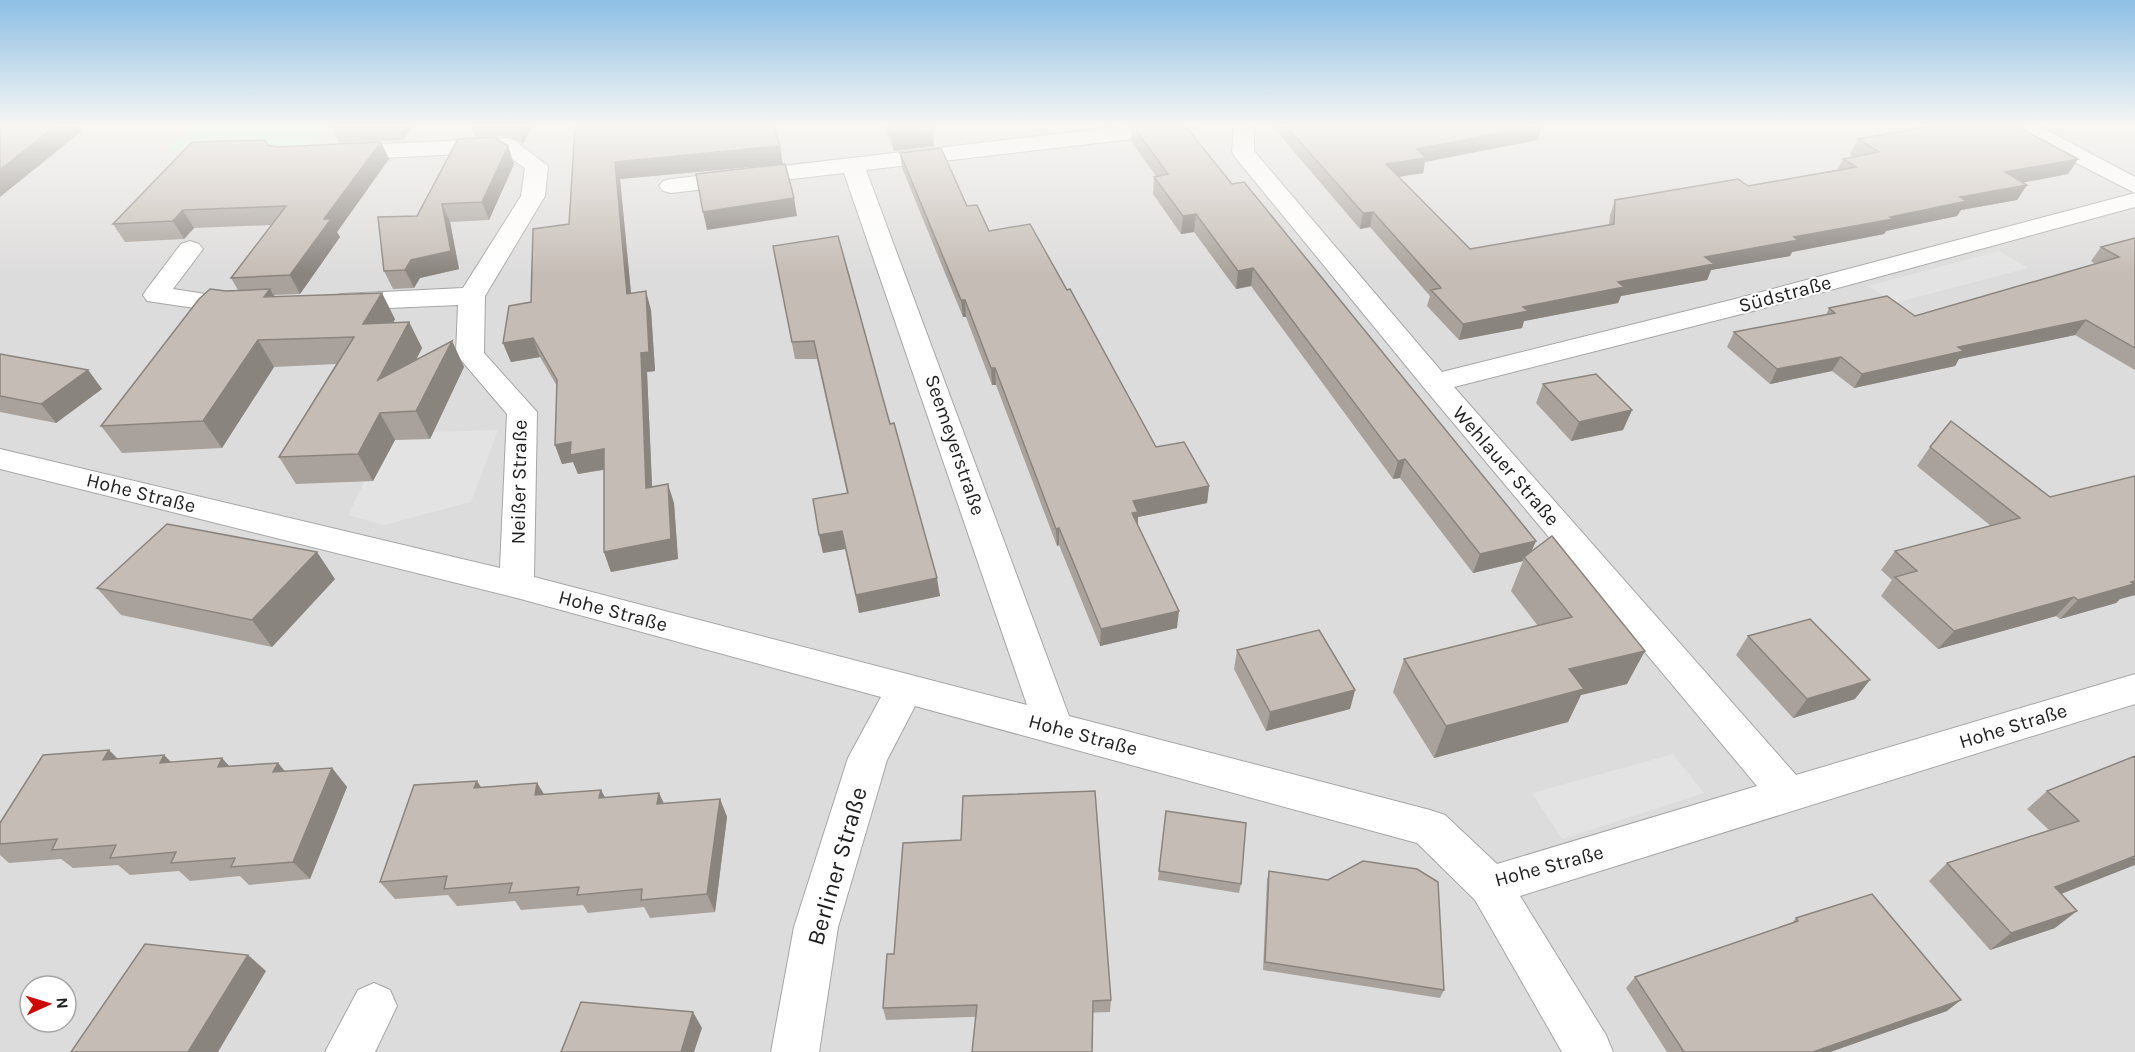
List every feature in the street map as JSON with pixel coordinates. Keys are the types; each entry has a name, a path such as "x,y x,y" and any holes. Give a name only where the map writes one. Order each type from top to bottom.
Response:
{"street":[{"name":"Neißer Straße","path":"517,585 522,412 470,354 472,296 533,196 536,175"},
{"path":"671,186 766,175"},
{"name":"Seemeyerstraße","path":"857,175 884,245 1054,727"},
{"name":"Wehlauer Straße","path":"1262,175 1435,383 1789,795"},
{"path":"2114,175 2135,186"},
{"name":"Südstraße","path":"1435,383 1744,305 2135,200"},
{"path":"190,249 156,295 242,308 265,306"},
{"path":"322,303 472,296"},
{"name":"Hohe Straße","path":"0,459 517,585 1430,828 1490,886 2135,688"},
{"name":"Berliner Straße","path":"795,1052 816,927 868,758 905,689"},
{"path":"1490,886 1589,1052"},
{"path":"349,1052 374,1006"}],"shaded area":[{"path":"0,175 2135,175 2135,1052 0,1052"},
{"path":"1999,251 2028,268 1895,303 1868,286"},
{"path":"498,430 471,502 384,525 348,515 365,481 373,481 395,440 430,439 433,432"},
{"path":"1673,754 1704,793 1562,839 1532,793"}],"building":[{"path":"160,175 357,175 324,219 331,219 290,275 231,278 286,206 183,210 173,221 113,224"},
{"path":"439,175 494,175 482,202 442,204 451,251 411,260 405,270 384,271 378,217 417,216"},
{"path":"572,175 616,175 627,294 646,291 649,352 641,353 646,488 668,484 671,539 604,552 604,449 570,455 571,442 555,445 557,380 533,338 503,343 509,306 531,302 533,229 569,224"},
{"path":"696,175 788,175 794,198 703,212"},
{"path":"909,175 953,175 967,206 977,205 989,231 1030,224 1067,290 1070,289 1156,447 1184,442 1209,486 1133,501 1138,512 1132,513 1179,611 1101,629 1059,528 1056,529 995,368 991,368 965,300 961,300"},
{"path":"1225,175 1232,184 1244,182 1536,541 1480,554 1405,459 1398,461 1253,268 1238,271 1196,214 1183,216 1154,177"},
{"path":"1329,175 1397,175 1470,249 1614,224 1615,200 1738,179 1748,186 1810,175 2010,175 2027,185 1960,197 1967,201 1890,217 1893,219 1794,237 1798,240 1705,257 1714,264 1618,282 1624,287 1523,307 1528,311 1463,324 1431,290 1441,288 1373,212 1363,213"},
{"path":"838,236 890,424 894,423 937,578 856,595 842,531 819,535 813,499 848,493 814,341 792,342 773,246"},
{"path":"2135,238 2135,348 2086,320 1958,347 1964,351 1862,374 1841,357 1777,369 1734,332 1835,313 1829,308 1887,296 1915,316 2119,257 2101,247"},
{"path":"210,289 226,291 270,289 264,297 382,293 363,324 409,322 378,380 452,341 416,411 380,413 358,454 279,457 354,337 258,340 203,421 101,426 199,299"},
{"path":"0,354 88,370 41,404 0,396"},
{"path":"1596,374 1632,410 1579,422 1543,384"},
{"path":"1951,421 2050,497 2135,476 2135,581 2131,582 2134,584 2078,600 2074,597 1954,631 1895,577 1917,571 1895,551 2020,518 1930,447"},
{"path":"167,524 317,552 252,620 97,588"},
{"path":"1552,536 1645,651 1569,669 1584,689 1446,726 1404,659 1572,617 1524,557"},
{"path":"1810,619 1870,680 1807,699 1748,636"},
{"path":"1319,630 1355,690 1270,712 1237,650"},
{"path":"109,750 103,760 164,755 160,763 222,758 218,767 278,763 273,772 332,768 293,862 231,867 235,858 171,863 176,852 110,858 116,845 52,850 57,839 0,844 0,823 43,755"},
{"path":"2135,756 2135,856 2055,887 2077,911 2011,933 1947,863 2079,821 2047,791"},
{"path":"477,781 474,788 537,783 535,795 601,790 599,798 659,793 657,804 720,799 707,894 641,900 642,889 577,895 579,887 509,893 512,883 444,889 447,876 380,882 414,785"},
{"path":"1095,791 1111,1000 1093,1001 1092,1052 972,1052 977,1005 883,1008 887,954 894,954 903,843 961,840 963,796"},
{"path":"1166,811 1246,823 1241,884 1159,871"},
{"path":"1363,861 1417,869 1438,882 1444,990 1265,962 1269,871 1328,880"},
{"path":"1872,894 1961,1000 1813,1052 1684,1052 1635,977 1798,921 1796,918"},
{"path":"145,944 248,955 188,1052 71,1052"},
{"path":"581,1002 693,1012 681,1052 561,1052"}]}
